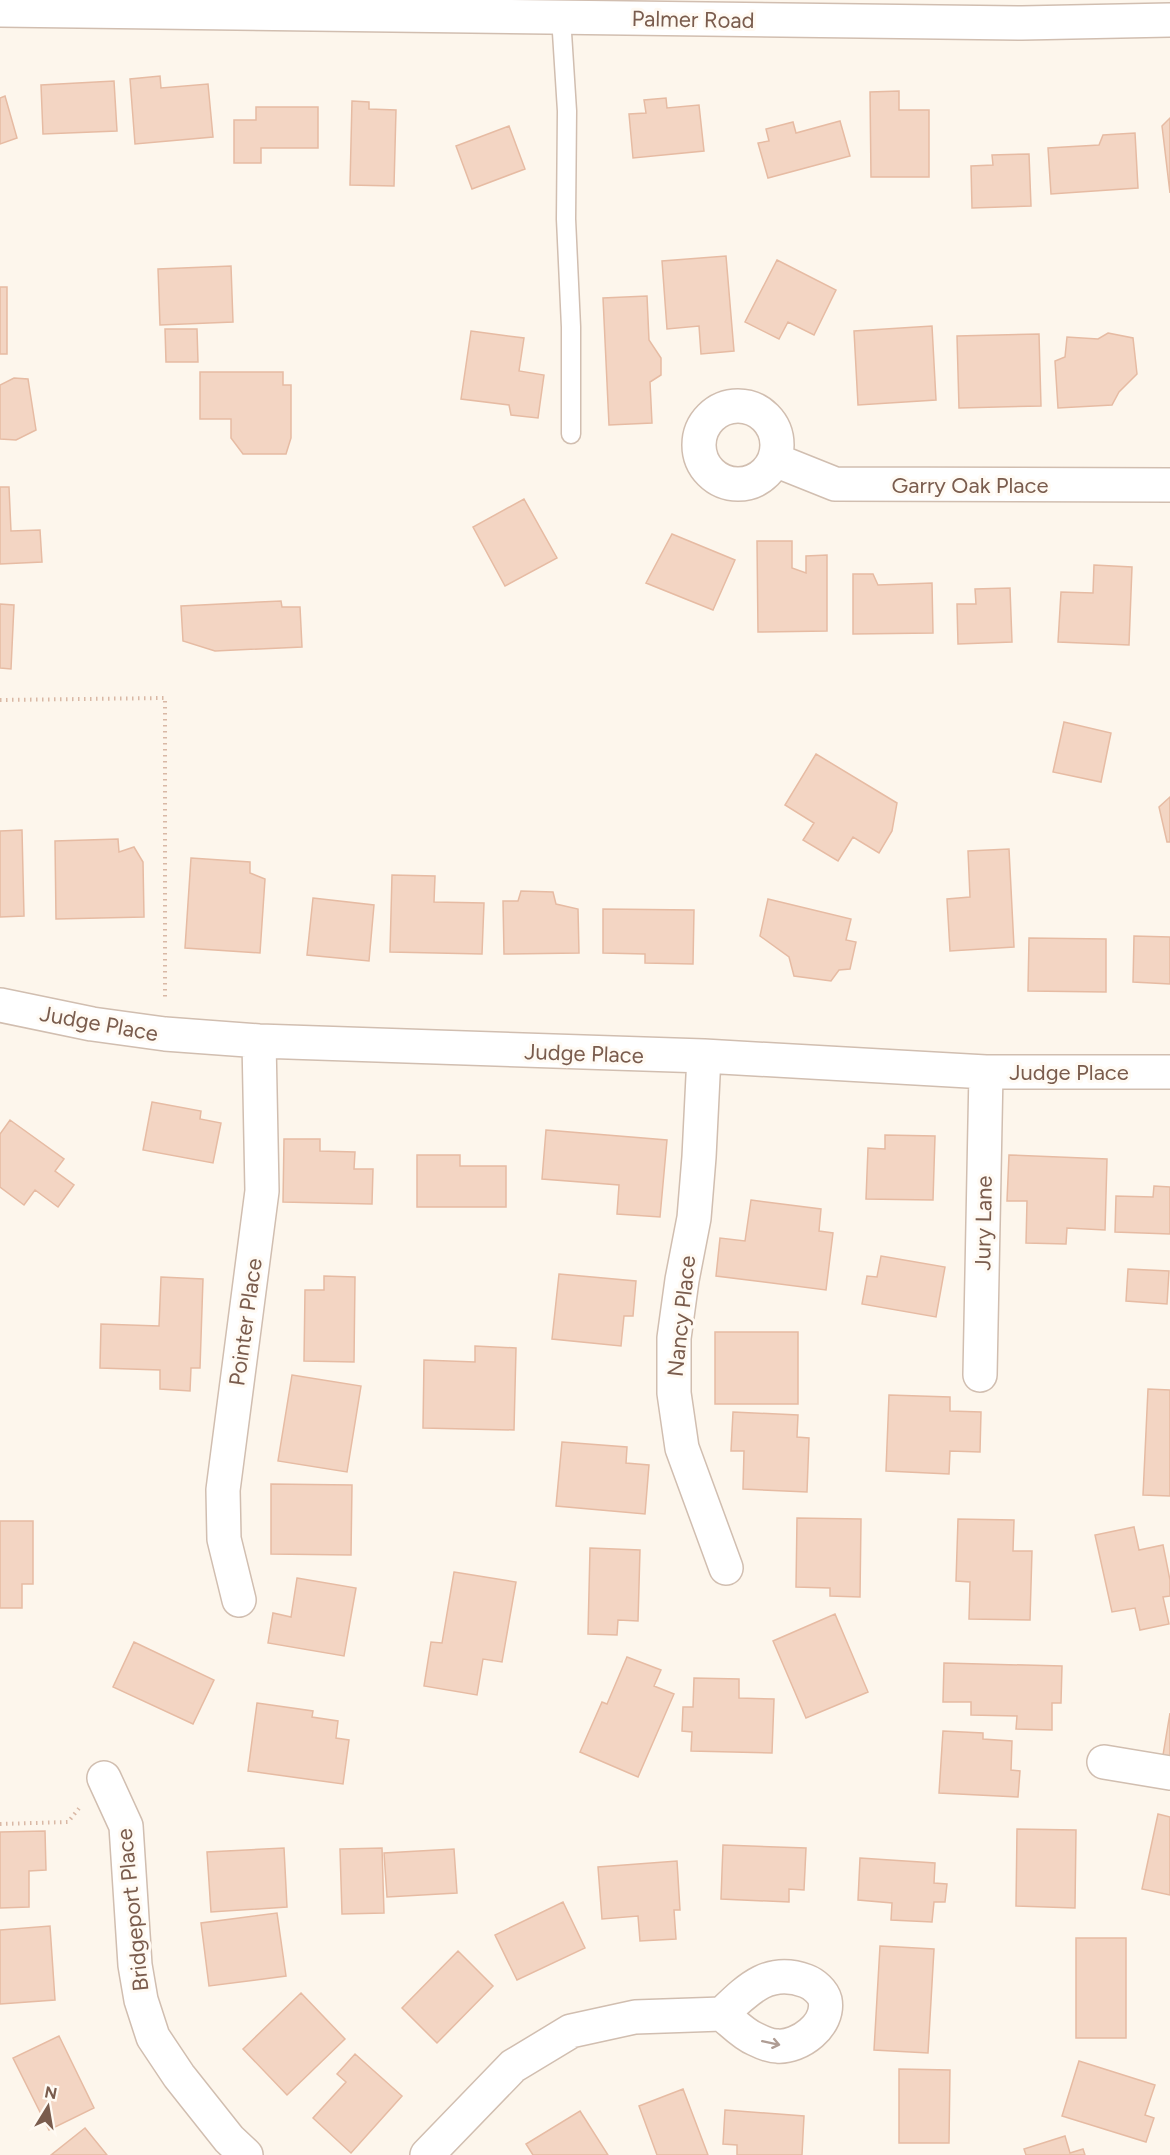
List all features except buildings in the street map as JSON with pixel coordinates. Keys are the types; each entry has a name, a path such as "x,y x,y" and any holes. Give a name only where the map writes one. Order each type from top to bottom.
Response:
{"street":[{"name":"Palmer Road","path":"0,10 1022,23 1170,20"},
{"name":"Garry Oak Place","path":"776,460 834,484 1170,485"},
{"name":"Judge Place","path":"0,1005 92,1024 165,1034 259,1041 704,1056 986,1072 1170,1072"},
{"name":"Pointer Place","path":"239,1600 224,1539 223,1490 262,1191 259,1041"},
{"name":"Nancy Place","path":"704,1056 695,1208 674,1338 674,1393 682,1448 726,1568"},
{"name":"Jury Lane","path":"980,1375 986,1072"},
{"path":"1104,1762 1170,1773"},
{"name":"Bridgeport Place","path":"104,1778 126,1826 135,1965 141,2000 153,2037 179,2076 229,2139 246,2155"},
{"path":"427,2155 513,2067 571,2031 635,2017 722,2014"}],"lane":[{"path":"561,17 567,111 566,219 572,327 571,434"}],"path":[{"path":"0,700 165,698 165,1034"},
{"path":"0,1824 68,1822"}]}
